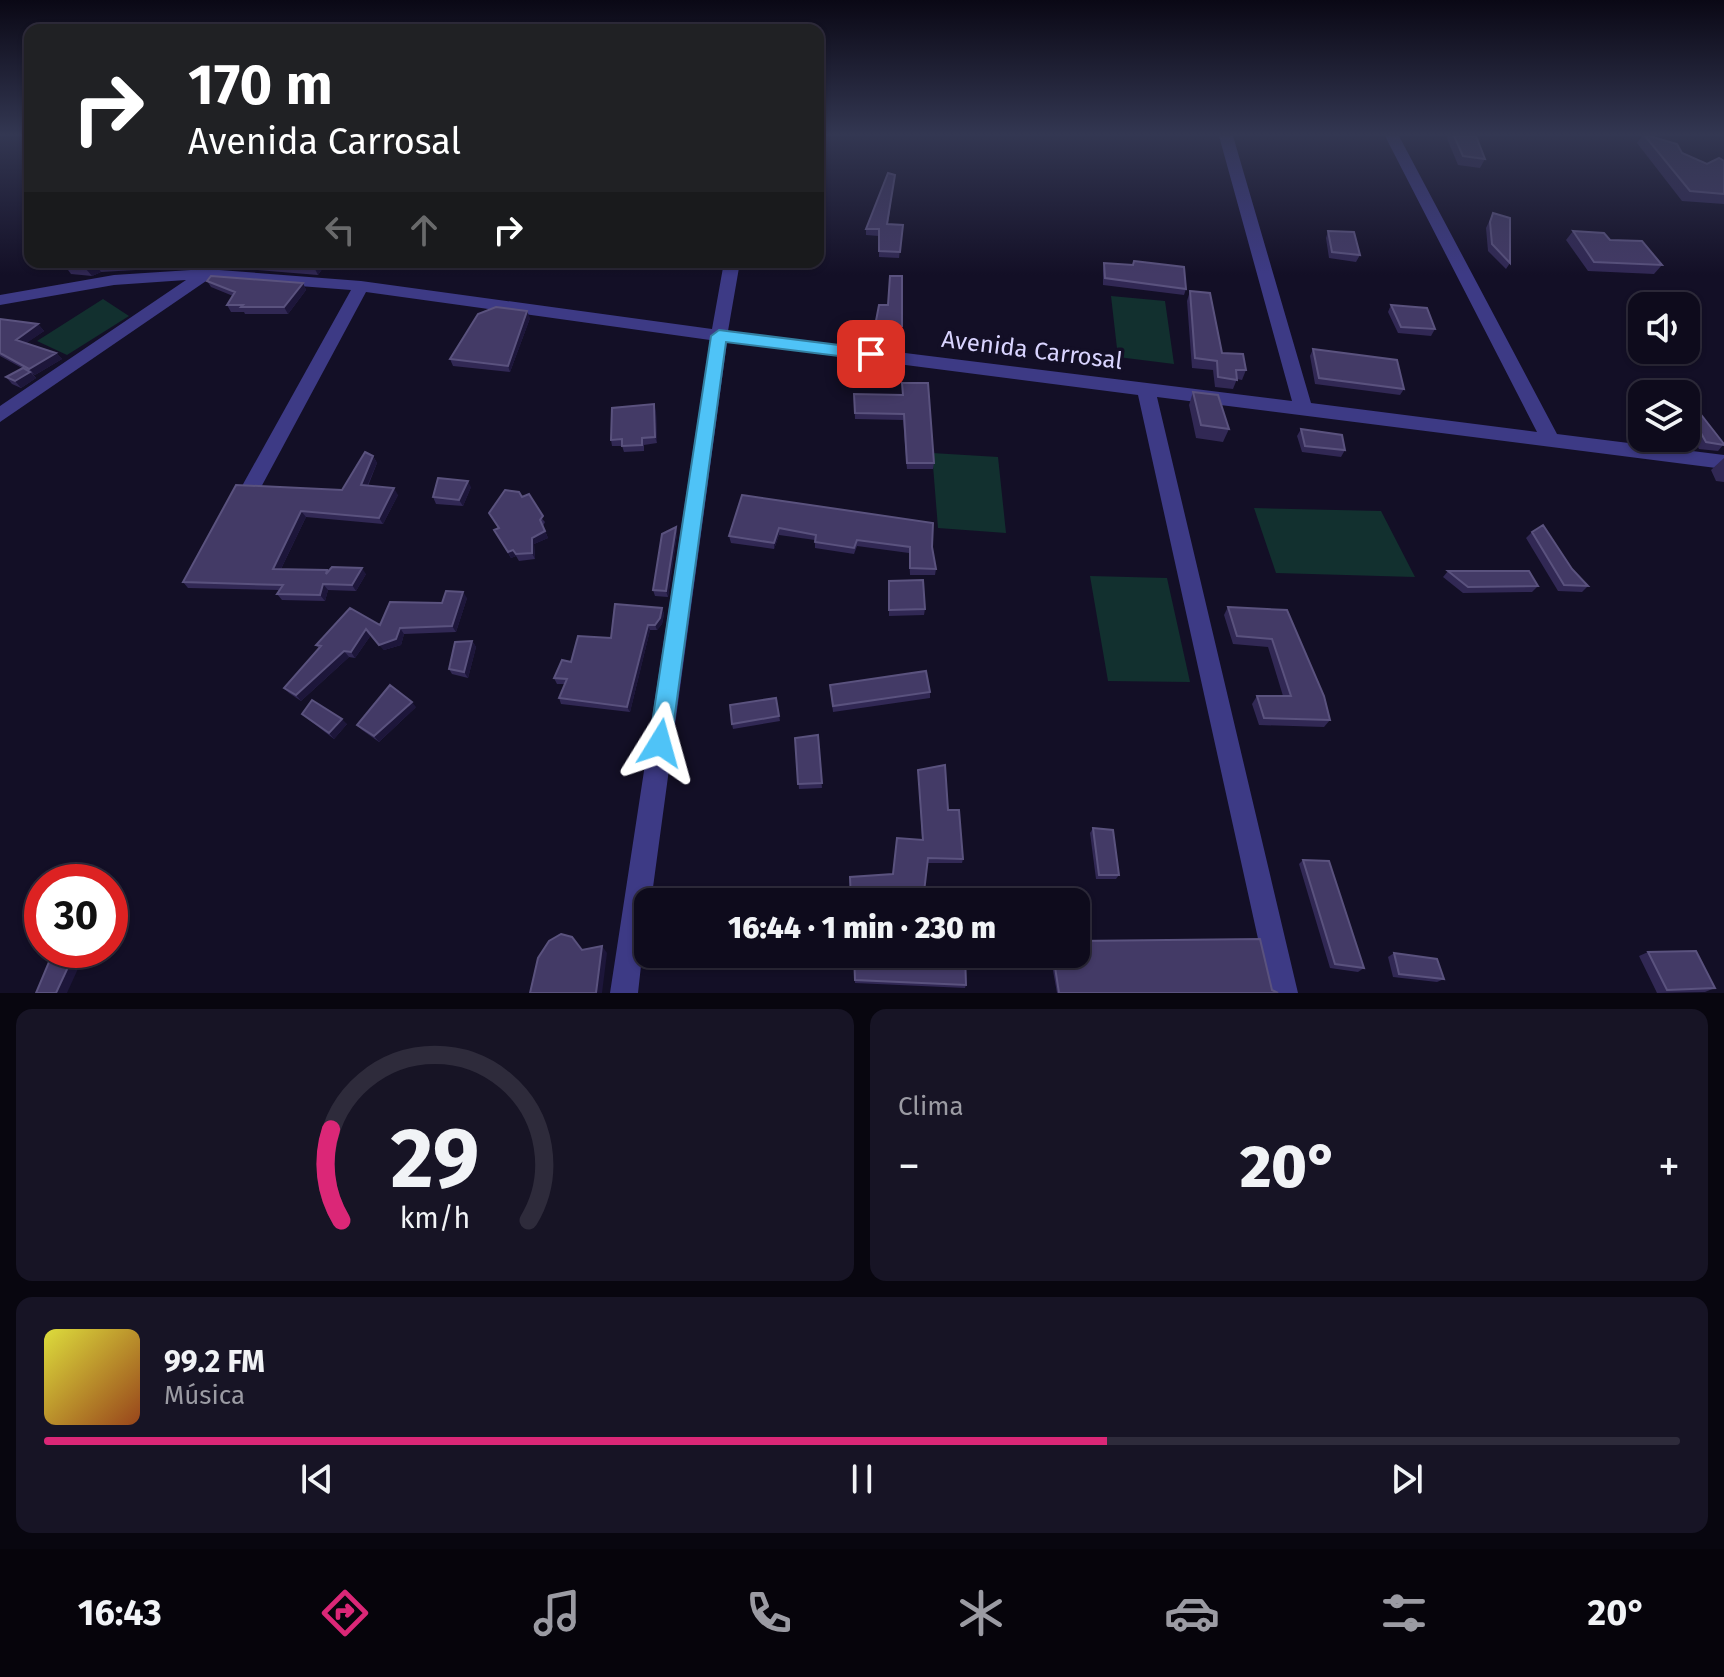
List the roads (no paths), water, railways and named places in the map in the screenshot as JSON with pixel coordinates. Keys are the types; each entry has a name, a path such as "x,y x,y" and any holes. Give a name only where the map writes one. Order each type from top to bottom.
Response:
{"street":[{"path":"1239,182 1303,409"},
{"path":"1416,182 1551,440"},
{"path":"624,993 731,268"},
{"path":"0,415 206,274"},
{"name":"Avenida Carrosal","path":"0,300 114,280 206,274 361,286 719,336 1724,462"},
{"path":"252,486 361,286"},
{"path":"1146,388 1284,993"}]}
